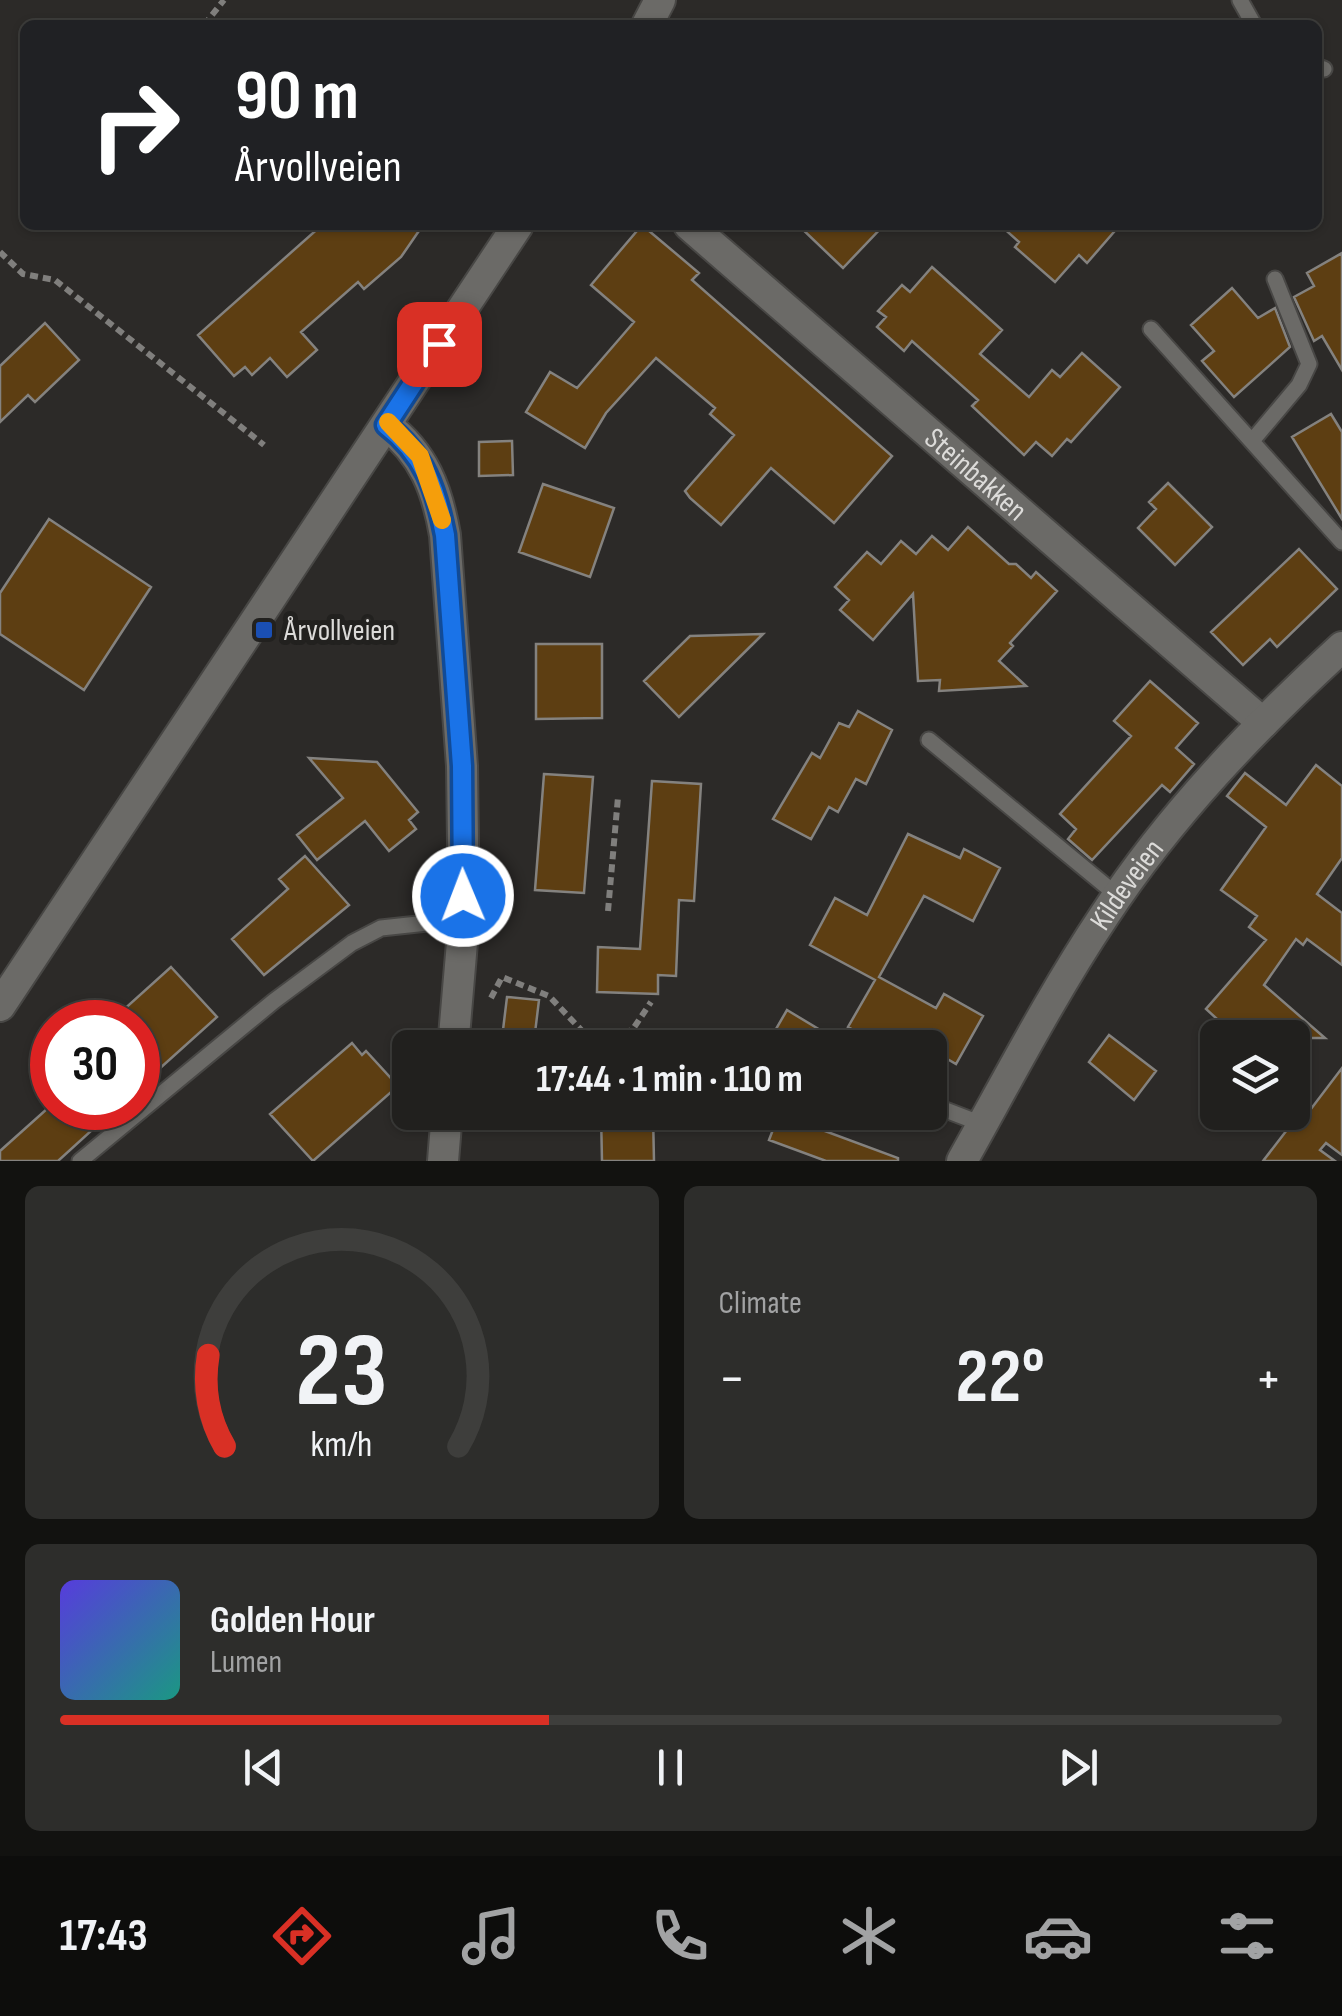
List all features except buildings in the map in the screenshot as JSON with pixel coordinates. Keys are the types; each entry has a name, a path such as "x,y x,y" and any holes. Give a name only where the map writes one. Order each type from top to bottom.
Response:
{"street":[{"path":"0,1006 515,230"},
{"name":"Steinbakken","path":"695,230 1263,723"},
{"path":"386,425 420,456 439,502 445,535 462,766 464,919 455,1030"},
{"name":"Kildeveien","path":"962,1161 1079,954 1118,896 1222,764 1342,646"},
{"path":"443,1161 446,1130"}],"lane":[{"path":"1252,441 1299,385 1308,364 1275,279"},
{"path":"1152,330 1342,542"},
{"path":"929,740 1118,896"},
{"path":"80,1161 274,1000 352,942 393,926 464,919"},
{"path":"947,1111 982,1124"}],"path":[{"path":"208,20 224,0"},
{"path":"0,252 22,274 54,280 264,446"},
{"path":"608,911 618,797"},
{"path":"484,1011 502,977 548,996 585,1034 609,1042 633,1028 651,1002"}],"slow traffic":[{"path":"388,422 386,425 420,456 439,502 442,520"}],"place":[{"name":"Årvollveien","path":"264,630"}],"route":[{"path":"439,344 386,425 420,456 439,502 445,535 458,685 463,896"}]}
